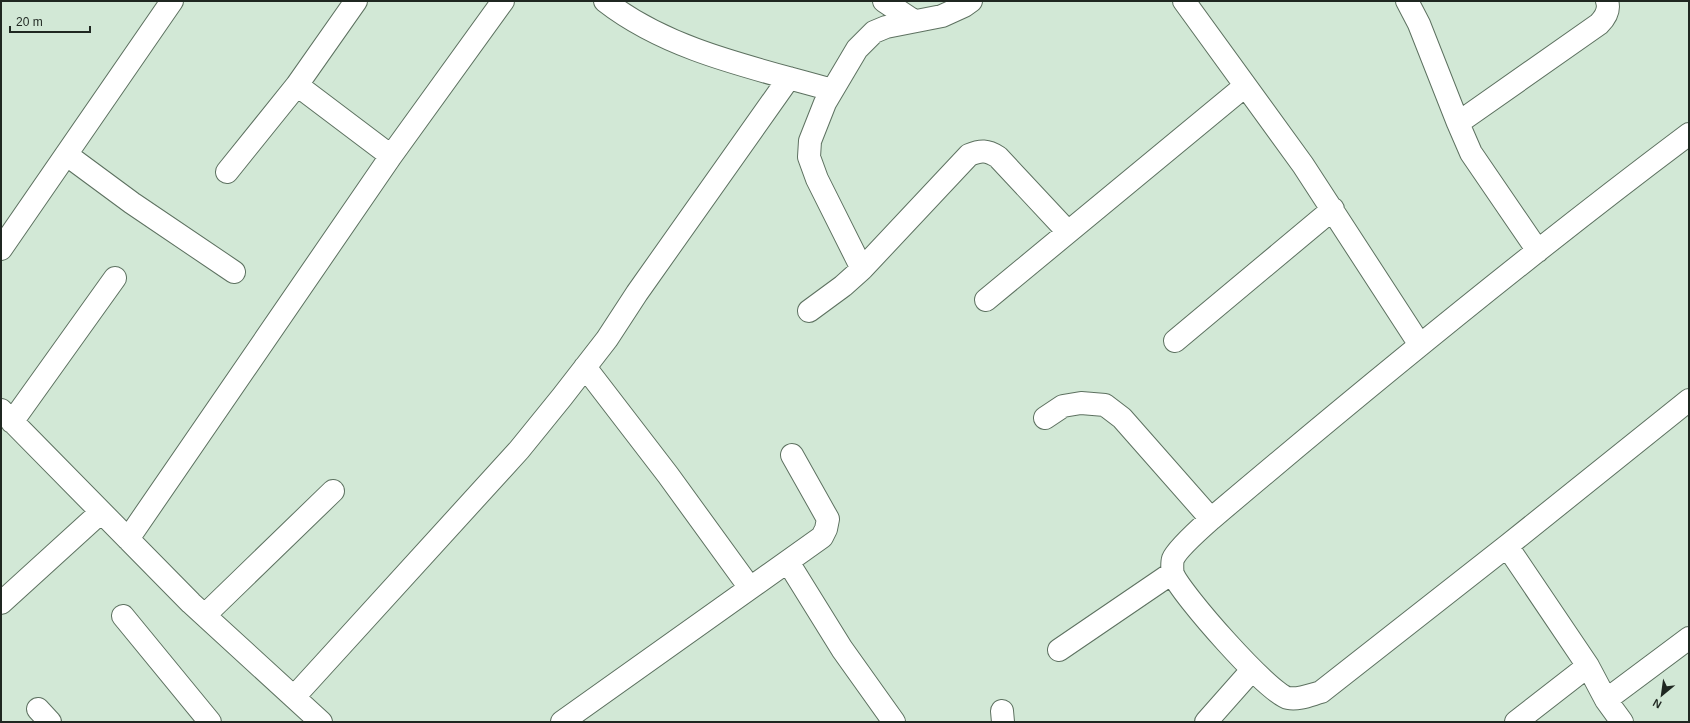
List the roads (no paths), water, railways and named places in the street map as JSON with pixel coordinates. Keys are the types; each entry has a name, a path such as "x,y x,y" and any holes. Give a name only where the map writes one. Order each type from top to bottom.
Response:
{"street":[{"path":"1,249 172,1"},
{"path":"227,172 297,85 356,1"},
{"path":"128,539 391,156 503,1"},
{"path":"605,1 620,13 653,31 707,53 832,90"},
{"path":"884,1 914,22"},
{"path":"862,269 818,179 809,157 810,141 825,103 856,49 874,32 886,27 942,16 964,6 971,1"},
{"path":"1184,1 1333,209 1420,345"},
{"path":"1407,1 1419,24 1471,153 1538,251"},
{"path":"1458,123 1599,24 1608,11 1607,1"},
{"path":"294,697 519,450 607,339 637,293 789,78"},
{"path":"297,85 391,156"},
{"path":"986,300 1245,86"},
{"path":"1689,134 1538,251 1327,420 1193,534 1173,558 1172,572 1187,596 1252,670 1287,698 1302,698 1321,692 1507,546 1689,400"},
{"path":"809,311 843,286 862,269 969,155 980,150 990,152 1004,162 1068,232"},
{"path":"67,155 132,203 234,272"},
{"path":"1175,341 1333,209"},
{"path":"115,278 7,416 205,615 321,722"},
{"path":"585,367 668,475 750,588"},
{"path":"1046,418 1064,406 1081,403 1105,405 1122,418 1211,519"},
{"path":"562,722 822,537 826,530 828,519 792,455"},
{"path":"205,615 333,491"},
{"path":"1,603 102,512"},
{"path":"1507,546 1588,666 1606,700 1622,722"},
{"path":"788,562 842,649 894,722"},
{"path":"1058,650 1172,572"},
{"path":"123,616 210,722"},
{"path":"1606,700 1689,638"},
{"path":"1516,722 1588,666"},
{"path":"1206,722 1252,670"}]}
